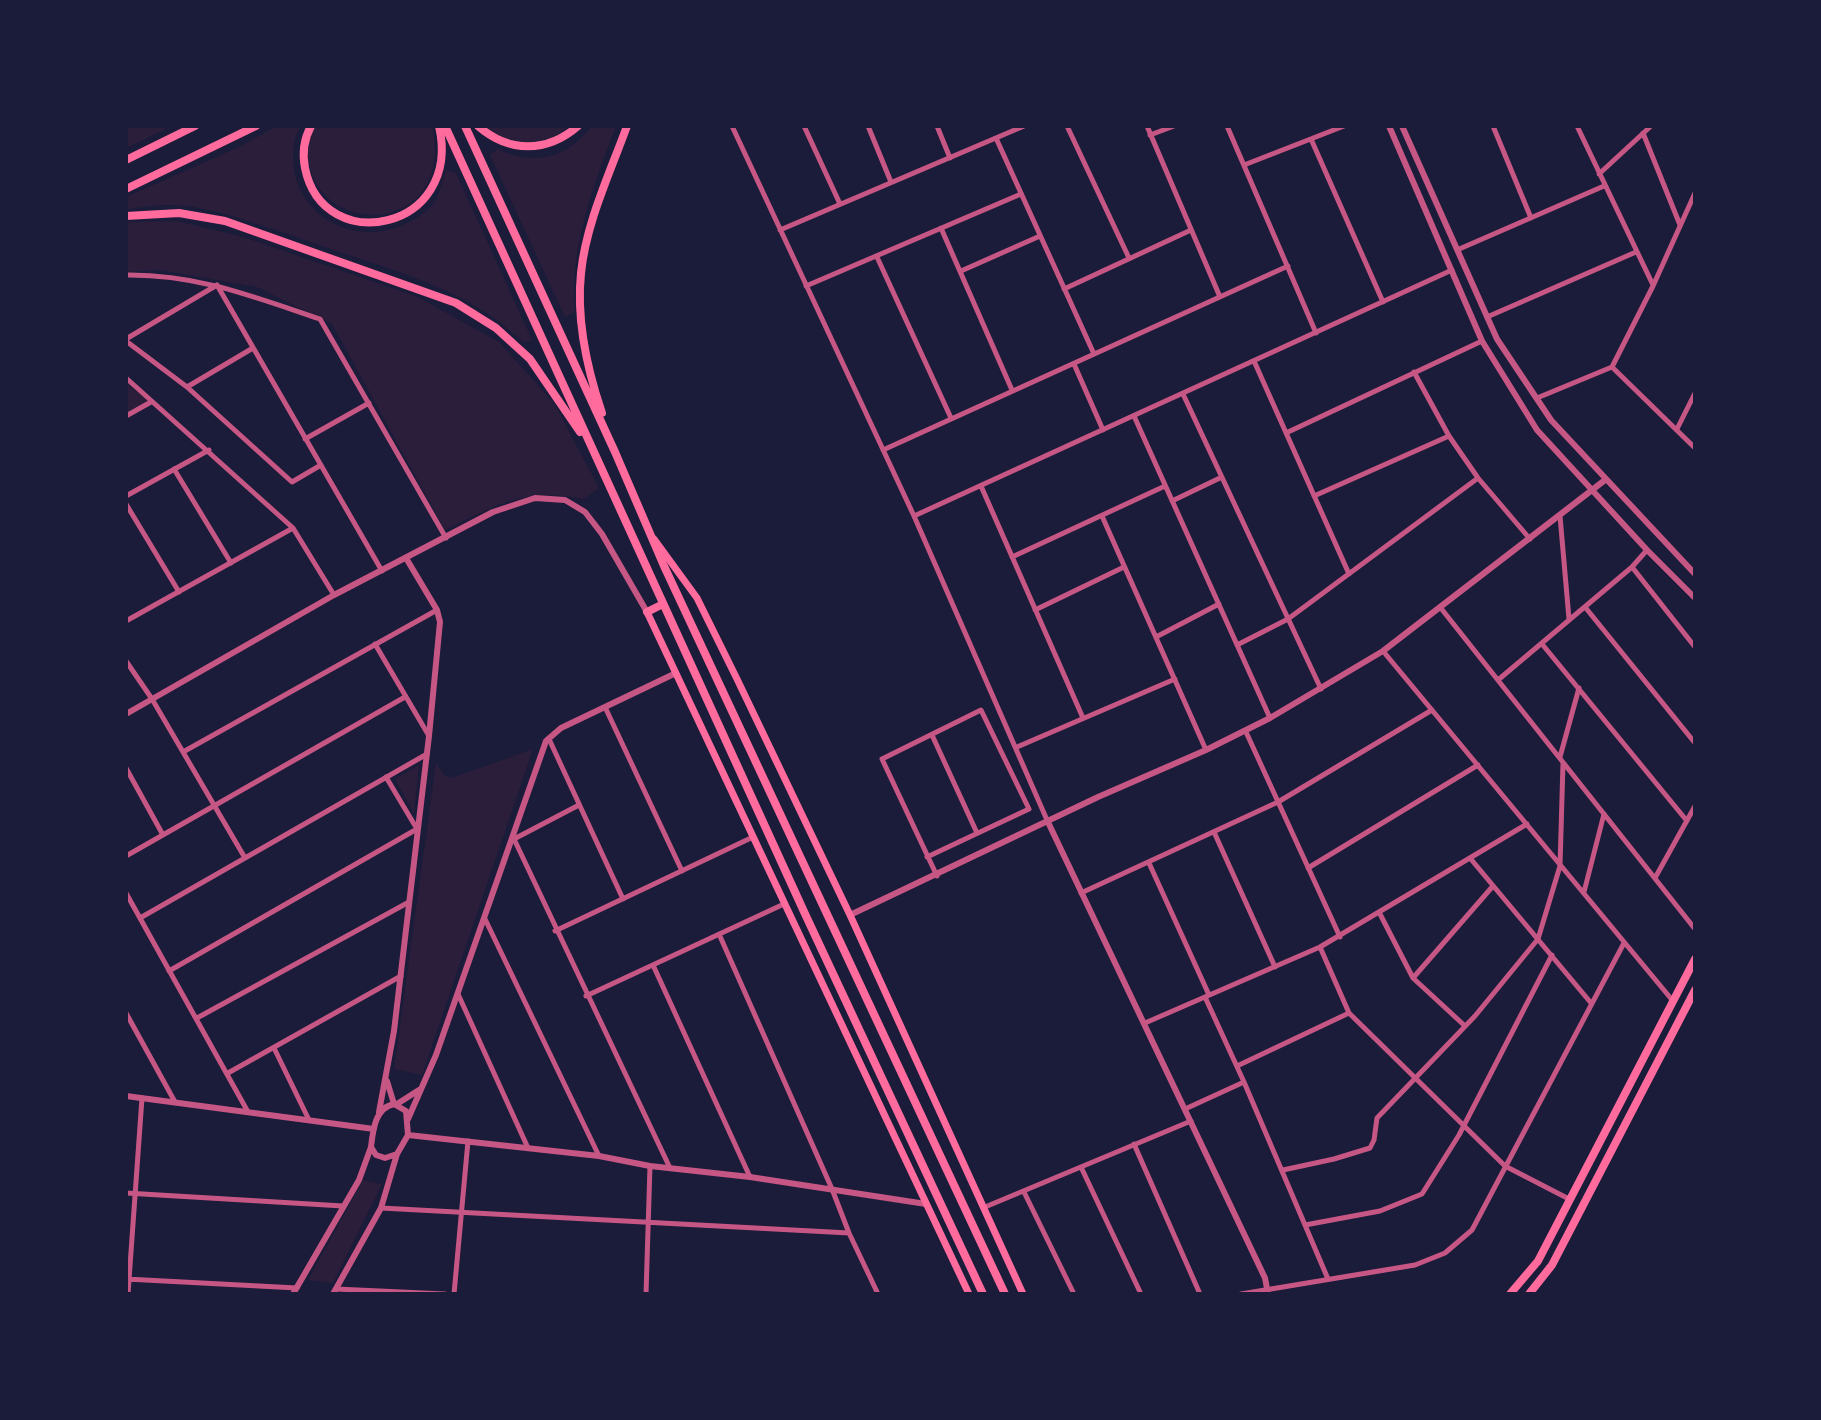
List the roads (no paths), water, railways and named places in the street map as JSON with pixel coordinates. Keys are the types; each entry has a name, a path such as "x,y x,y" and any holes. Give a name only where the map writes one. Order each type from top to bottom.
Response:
{"main road":[{"path":"126,160 195,126"},
{"path":"126,189 256,126"},
{"path":"311,126 304,145 304,160 312,187 338,214 374,223 408,213 429,194 440,167 442,126"},
{"path":"442,126 983,1294"},
{"path":"465,126 654,538 664,566 1005,1294"},
{"path":"478,126 500,142 527,147 555,142 578,126"},
{"path":"615,452 586,358 579,292 584,252 627,126"},
{"path":"126,216 179,213 225,221 456,303 496,328 530,359 558,397 600,467"},
{"path":"654,538 697,598 850,915 1023,1294"},
{"path":"663,604 647,612 969,1294"},
{"path":"1510,1294 1538,1261 1695,959"},
{"path":"1529,1294 1552,1265 1695,990"},
{"path":"1653,1040 1667,1048"}],"street":[{"path":"732,126 914,516 1047,820 1265,1278 1267,1292"},
{"path":"804,126 840,204"},
{"path":"868,126 891,182"},
{"path":"937,126 950,158"},
{"path":"780,230 1024,126"},
{"path":"1067,126 1129,258"},
{"path":"1147,126 1220,297"},
{"path":"1150,135 1174,126"},
{"path":"1227,126 1316,333"},
{"path":"1244,165 1344,126"},
{"path":"1389,126 1482,341 1537,430 1695,598"},
{"path":"1402,126 1497,339 1551,420 1695,574"},
{"path":"1493,126 1531,218"},
{"path":"1577,126 1653,286"},
{"path":"1599,174 1651,126"},
{"path":"1643,133 1680,225"},
{"path":"996,138 1094,354"},
{"path":"1311,139 1383,302"},
{"path":"1457,250 1604,186"},
{"path":"1537,398 1612,367 1692,206 1695,193"},
{"path":"806,286 1021,194"},
{"path":"941,228 1012,390"},
{"path":"1064,289 1191,230"},
{"path":"960,271 1040,236"},
{"path":"1486,317 1636,252"},
{"path":"877,257 951,418"},
{"path":"883,450 1288,266"},
{"path":"914,516 1452,270"},
{"path":"126,275 162,275 217,285 320,319 446,539"},
{"path":"217,285 126,340 187,387 292,482 321,465"},
{"path":"217,285 382,571"},
{"path":"1286,433 1482,341"},
{"path":"187,387 253,348"},
{"path":"1254,361 1349,574"},
{"path":"1074,364 1103,430"},
{"path":"1612,367 1695,448"},
{"path":"1414,372 1449,436 1478,478 1530,539"},
{"path":"126,378 293,528 334,595"},
{"path":"1677,429 1695,393"},
{"path":"1183,394 1321,689"},
{"path":"126,416 151,402"},
{"path":"305,439 369,403"},
{"path":"1134,416 1270,718"},
{"path":"1314,497 1449,436"},
{"path":"126,496 209,450"},
{"path":"174,469 231,563"},
{"path":"1172,501 1222,477"},
{"path":"1237,645 1288,619 1478,478"},
{"path":"850,915 937,876 1047,820 1246,732 1321,689 1383,651 1605,480"},
{"path":"981,486 1083,718"},
{"path":"1012,557 1165,486"},
{"path":"128,710 334,595 493,512 543,497 565,500 579,506 594,522 647,612"},
{"path":"126,504 179,592"},
{"path":"1102,516 1206,750"},
{"path":"1560,516 1569,620"},
{"path":"126,621 293,528"},
{"path":"1498,680 1632,567 1647,550"},
{"path":"128,1280 295,1291 359,1180 371,1147 387,1077 410,902 440,622 437,610 406,558"},
{"path":"1035,610 1124,567"},
{"path":"1632,567 1695,647"},
{"path":"1156,637 1219,604"},
{"path":"1440,607 1695,929"},
{"path":"1585,607 1695,743"},
{"path":"183,752 437,610"},
{"path":"375,644 429,736"},
{"path":"1542,644 1687,821"},
{"path":"1383,651 1673,1001"},
{"path":"126,661 152,699 245,858"},
{"path":"408,1119 458,994 548,738 561,728 676,673"},
{"path":"1017,747 1175,679"},
{"path":"1283,1170 1370,1148 1377,1118 1465,1026 1538,939 1560,866 1562,761 1579,688"},
{"path":"126,856 405,697"},
{"path":"605,707 682,871"},
{"path":"927,857 1029,809 981,710 882,759 927,857 937,876"},
{"path":"1081,893 1278,802 1432,710"},
{"path":"1246,732 1340,937"},
{"path":"932,735 977,833"},
{"path":"548,738 623,899"},
{"path":"140,918 427,754"},
{"path":"1308,868 1478,765"},
{"path":"126,768 163,835"},
{"path":"386,777 417,829"},
{"path":"514,839 579,805"},
{"path":"1655,878 1695,806"},
{"path":"1584,893 1604,814"},
{"path":"1145,1023 1340,937 1527,824"},
{"path":"169,971 417,829"},
{"path":"1214,832 1275,967"},
{"path":"555,931 754,837"},
{"path":"514,839 670,1169"},
{"path":"1470,858 1591,1003"},
{"path":"1149,863 1328,1279"},
{"path":"1413,978 1493,886"},
{"path":"126,893 249,1113"},
{"path":"197,1018 410,902"},
{"path":"586,996 785,903"},
{"path":"1379,914 1413,978 1465,1026"},
{"path":"485,919 599,1156"},
{"path":"719,934 878,1294"},
{"path":"1241,1294 1395,1270 1445,1253 1472,1230 1624,943"},
{"path":"1320,947 1349,1013 1505,1166 1569,1199"},
{"path":"1305,1225 1380,1211 1420,1196 1464,1125 1552,955"},
{"path":"653,965 750,1177"},
{"path":"228,1073 401,976"},
{"path":"458,994 528,1148"},
{"path":"126,1013 175,1103"},
{"path":"1237,1066 1349,1013"},
{"path":"274,1048 309,1120"},
{"path":"387,1077 395,1104 404,1108 408,1119 408,1135 397,1154 381,1208 334,1292 445,1294"},
{"path":"1185,1109 1244,1082"},
{"path":"379,1112 422,1088"},
{"path":"126,1096 374,1129"},
{"path":"128,1294 142,1098"},
{"path":"985,1207 1191,1121"},
{"path":"408,1135 599,1156 670,1169 750,1177 926,1204"},
{"path":"454,1294 468,1141"},
{"path":"1134,1144 1200,1294"},
{"path":"371,1147 376,1155 385,1158 397,1154"},
{"path":"646,1294 650,1166"},
{"path":"1081,1167 1141,1294"},
{"path":"1024,1192 1074,1294"},
{"path":"126,1193 343,1206"},
{"path":"381,1208 849,1233"}]}
